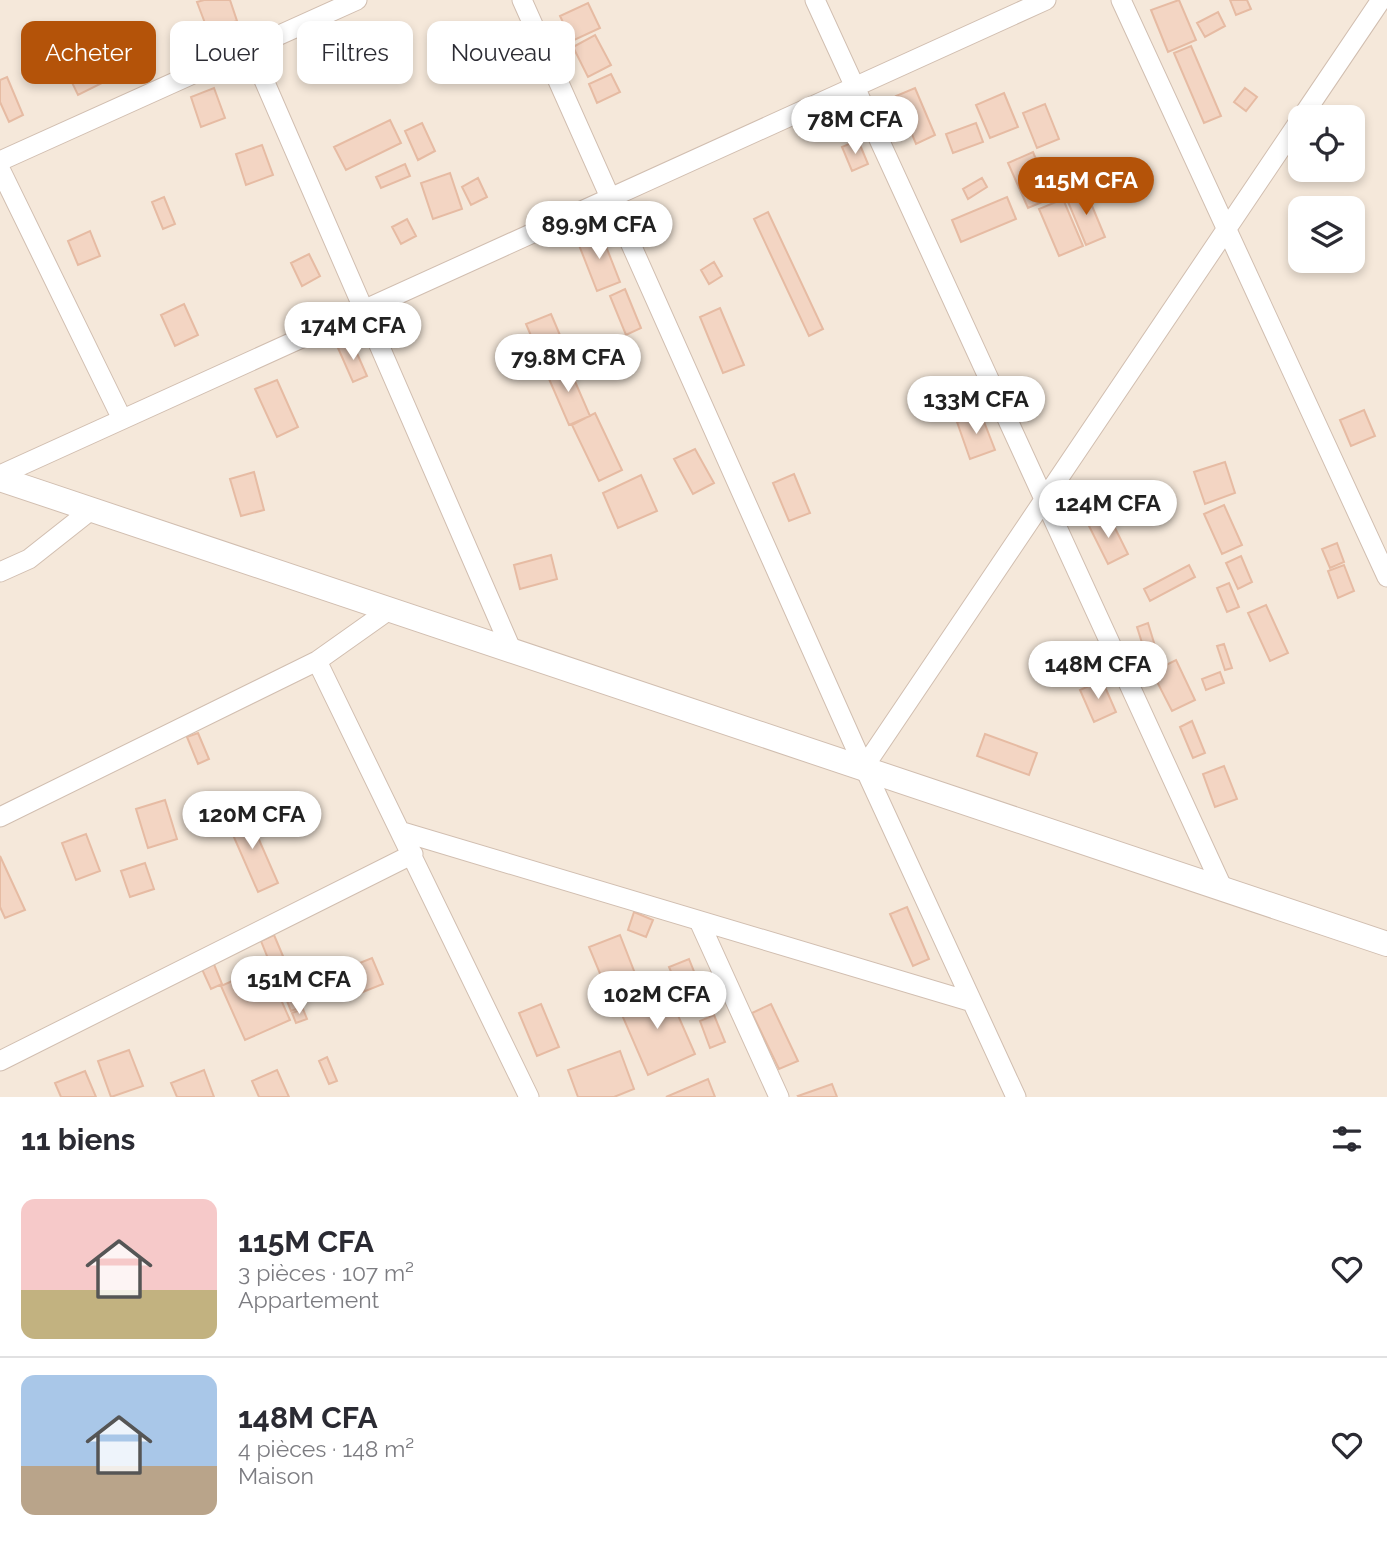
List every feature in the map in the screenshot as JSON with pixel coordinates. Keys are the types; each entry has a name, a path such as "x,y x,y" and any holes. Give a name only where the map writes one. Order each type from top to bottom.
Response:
{"street":[{"path":"283,33 357,0"},
{"path":"523,0 864,767 1016,1097"},
{"path":"815,0 1223,889"},
{"path":"0,477 122,419 1046,0"},
{"path":"1121,0 1387,577"},
{"path":"1310,105 1381,0"},
{"path":"0,161 170,84"},
{"path":"266,84 512,651"},
{"path":"864,767 1288,138"},
{"path":"0,169 122,419"},
{"path":"0,477 91,510 1387,944"},
{"path":"0,572 29,559 91,510"},
{"path":"0,817 317,661 389,610"},
{"path":"317,661 530,1097"},
{"path":"402,832 972,1002"},
{"path":"0,1061 413,853"},
{"path":"699,920 779,1097"}],"shaded area":[{"path":"0,0 1387,0 1387,1097 0,1097"}],"building":[{"path":"230,0 237,21 204,21 197,2"},
{"path":"1179,0 1196,40 1168,52 1151,10"},
{"path":"1230,0 1247,0 1251,9 1236,15"},
{"path":"588,3 600,28 575,40 575,21 562,21 560,16"},
{"path":"1218,12 1225,26 1205,37 1197,23"},
{"path":"595,35 611,65 588,77 575,46"},
{"path":"1191,46 1221,116 1204,123 1174,53"},
{"path":"611,74 620,92 597,103 589,84"},
{"path":"7,77 23,115 9,122 0,102 0,80"},
{"path":"73,84 100,84 78,95"},
{"path":"214,88 225,118 201,127 191,97"},
{"path":"915,88 935,135 916,144 896,96"},
{"path":"1245,88 1257,97 1246,111 1234,102"},
{"path":"1004,93 1018,127 990,138 976,105"},
{"path":"1045,104 1059,139 1037,148 1023,113"},
{"path":"390,120 401,143 346,170 334,147"},
{"path":"422,123 435,151 418,160 405,131"},
{"path":"976,123 983,142 953,153 946,134"},
{"path":"858,140 868,164 852,171 842,147"},
{"path":"262,145 273,175 246,185 236,154"},
{"path":"1033,152 1052,198 1028,208 1008,163"},
{"path":"405,164 410,176 381,188 376,177"},
{"path":"450,173 462,209 433,219 421,183"},
{"path":"478,178 487,197 471,205 462,187"},
{"path":"982,178 987,187 968,199 963,189"},
{"path":"1085,189 1105,237 1086,245 1066,197"},
{"path":"164,197 175,224 163,229 152,202"},
{"path":"1007,197 1016,219 961,242 952,220"},
{"path":"1063,199 1083,246 1059,256 1039,209"},
{"path":"768,212 823,329 809,336 754,219"},
{"path":"407,219 416,236 401,244 392,227"},
{"path":"90,231 100,256 78,265 68,241"},
{"path":"600,231 620,282 597,291 577,240"},
{"path":"309,254 320,276 302,286 291,263"},
{"path":"714,262 722,276 709,284 701,270"},
{"path":"625,289 641,328 626,335 610,296"},
{"path":"184,304 198,335 175,346 161,315"},
{"path":"720,308 744,365 723,373 700,317"},
{"path":"551,314 568,354 543,364 526,324"},
{"path":"352,342 367,376 353,382 338,348"},
{"path":"567,363 590,416 569,425 546,372"},
{"path":"277,380 298,427 277,437 255,389"},
{"path":"1364,410 1375,436 1351,446 1340,420"},
{"path":"595,413 622,470 599,481 572,425"},
{"path":"981,414 995,450 970,459 957,422"},
{"path":"695,449 714,483 693,494 674,459"},
{"path":"1225,462 1235,493 1205,504 1194,472"},
{"path":"254,472 264,510 241,516 230,479"},
{"path":"794,474 810,513 789,521 773,483"},
{"path":"641,475 657,511 618,528 603,493"},
{"path":"1224,505 1242,545 1222,554 1204,514"},
{"path":"1109,516 1128,554 1108,564 1089,526"},
{"path":"1337,543 1344,562 1330,568 1322,549"},
{"path":"551,555 557,579 520,589 514,565"},
{"path":"1241,556 1252,582 1238,589 1226,563"},
{"path":"1189,565 1195,577 1150,601 1144,589"},
{"path":"1344,565 1354,591 1338,598 1328,571"},
{"path":"1229,583 1239,607 1227,612 1217,588"},
{"path":"1266,605 1288,653 1270,661 1248,613"},
{"path":"1148,623 1155,646 1144,649 1137,627"},
{"path":"1224,644 1232,668 1225,670 1217,646"},
{"path":"1176,660 1195,700 1172,711 1152,672"},
{"path":"1220,672 1224,683 1206,690 1202,679"},
{"path":"1102,680 1116,712 1094,722 1080,690"},
{"path":"1192,721 1205,753 1193,758 1180,727"},
{"path":"198,733 209,759 198,764 187,737"},
{"path":"985,734 1037,753 1029,775 977,756"},
{"path":"1224,766 1237,799 1215,807 1203,774"},
{"path":"165,800 177,839 148,848 136,809"},
{"path":"246,810 278,883 258,892 226,819"},
{"path":"86,834 100,871 76,880 62,843"},
{"path":"0,856 25,910 5,918 0,907"},
{"path":"145,863 154,889 130,897 121,871"},
{"path":"907,907 929,959 913,966 890,914"},
{"path":"634,912 653,920 646,937 628,930"},
{"path":"274,935 291,975 277,981 261,941"},
{"path":"620,935 636,976 606,988 589,947"},
{"path":"372,958 383,984 358,994 347,968"},
{"path":"689,959 697,979 678,988 669,967"},
{"path":"213,962 222,984 211,989 201,967"},
{"path":"266,966 290,1020 245,1040 221,986"},
{"path":"291,981 297,995 286,1000 280,986"},
{"path":"666,988 695,1054 648,1075 619,1008"},
{"path":"297,997 302,1007 291,1011 287,1001"},
{"path":"541,1004 559,1047 537,1056 519,1013"},
{"path":"771,1004 798,1061 779,1069 752,1013"},
{"path":"303,1009 307,1019 296,1023 292,1013"},
{"path":"714,1015 725,1042 710,1048 700,1021"},
{"path":"129,1050 143,1086 111,1097 98,1061"},
{"path":"620,1051 634,1089 614,1097 578,1097 568,1070"},
{"path":"327,1057 337,1081 329,1084 319,1061"},
{"path":"204,1070 214,1097 177,1097 171,1083"},
{"path":"277,1070 289,1097 259,1097 252,1081"},
{"path":"85,1071 96,1097 61,1097 55,1083"},
{"path":"708,1079 715,1097 666,1097"},
{"path":"832,1084 837,1097 798,1096"}]}
